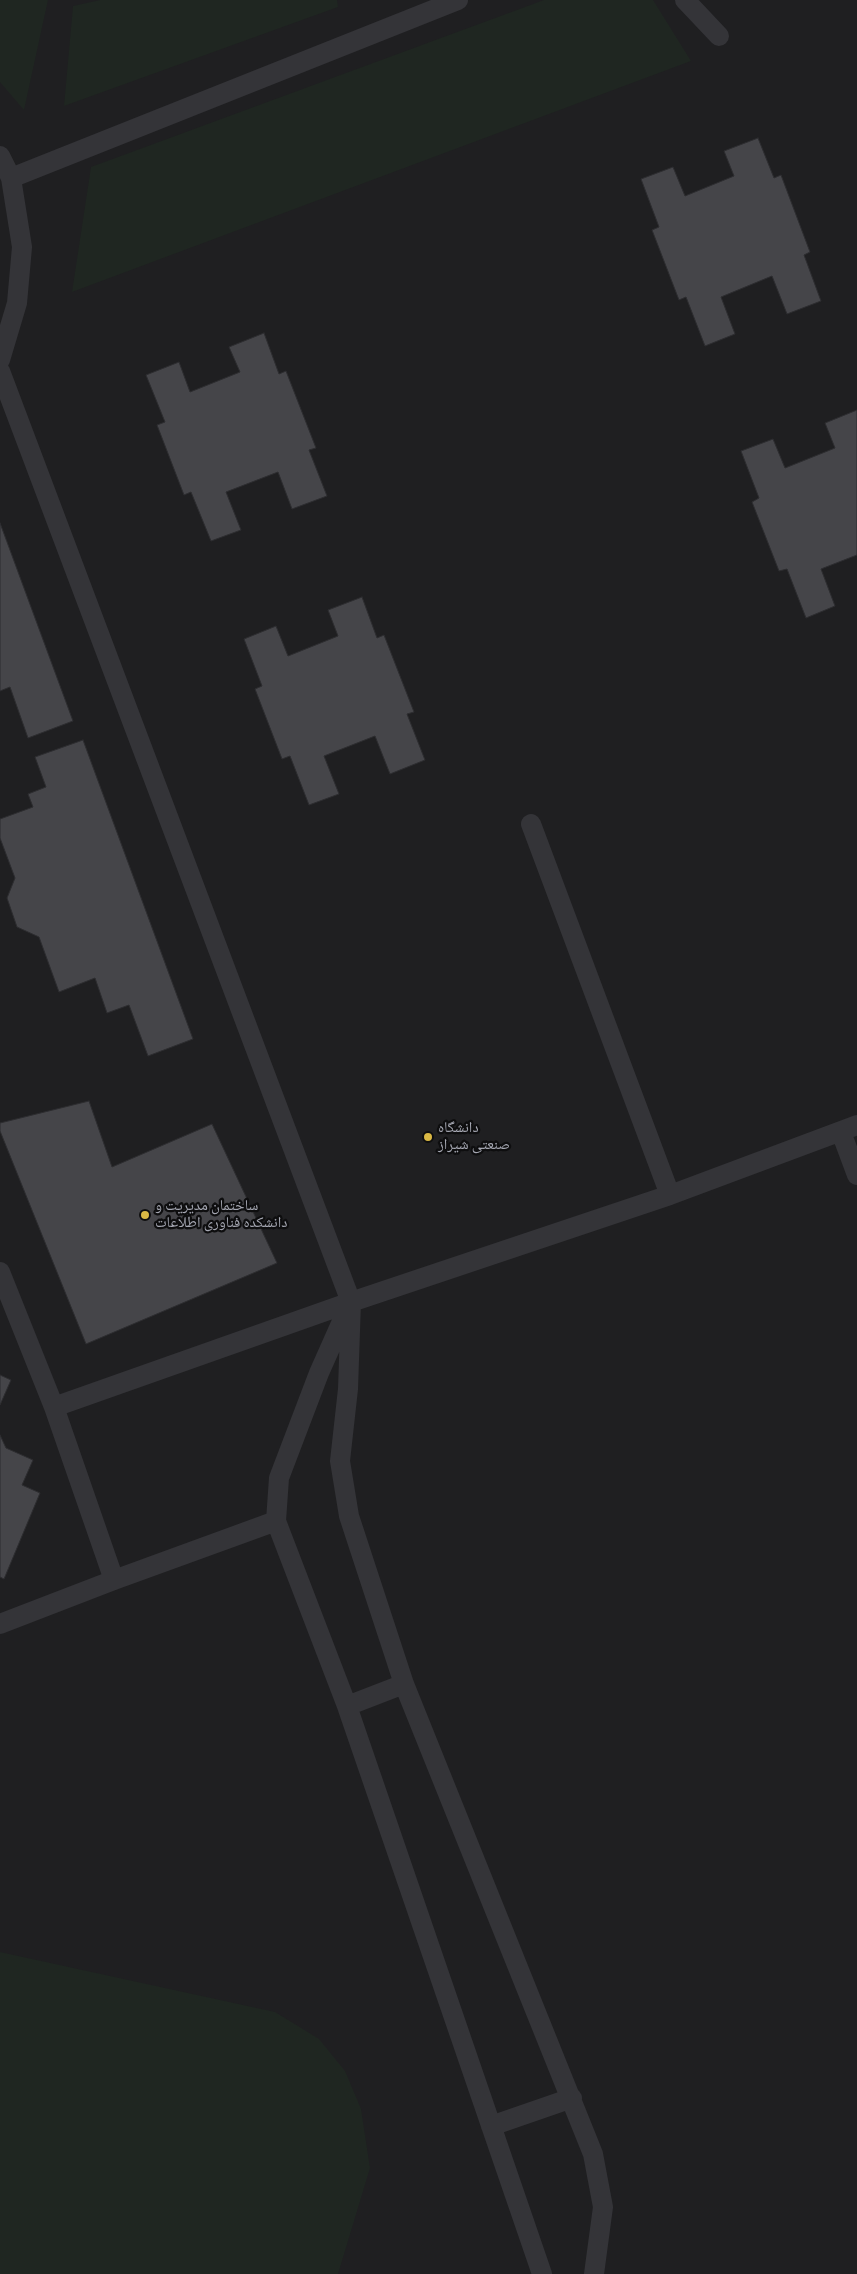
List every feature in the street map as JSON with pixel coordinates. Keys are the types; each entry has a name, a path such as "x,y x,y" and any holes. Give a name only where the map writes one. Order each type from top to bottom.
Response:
{"lane":[{"path":"11,178 458,0"},
{"path":"686,0 719,36"},
{"path":"0,156 11,178 22,247 17,303 0,360"},
{"path":"0,371 350,1302 348,1389 340,1461 348,1516 404,1684 593,2154 603,2207 594,2274"},
{"path":"531,824 670,1195"},
{"path":"54,1407 350,1302 670,1195 849,1128 857,1174"},
{"path":"0,1272 54,1407 114,1580"},
{"path":"350,1302 319,1373 280,1478 276,1521 348,1706 542,2274"},
{"path":"0,1624 276,1521"},
{"path":"348,1706 404,1684"},
{"path":"491,2126 572,2098"}],"shaded area":[{"name":"دانشگاه صنعتی شیراز","path":"0,0 857,0 857,2274 0,2274"},
{"path":"0,0 48,0 24,110 0,82"},
{"path":"100,0 337,0 338,7 64,106 73,6"},
{"path":"544,0 653,0 691,61 72,292 91,167"},
{"path":"0,1952 275,2012 319,2039 345,2071 361,2109 370,2168 338,2274 0,2274"}],"building":[{"path":"758,138 774,178 781,175 810,252 804,255 821,301 787,314 772,276 721,297 735,334 705,346 686,297 679,300 652,230 659,227 641,179 673,167 685,196 734,176 724,151"},
{"path":"264,333 279,374 286,371 316,448 309,450 327,496 292,509 278,472 226,492 241,530 211,541 191,492 184,495 157,425 165,422 146,375 179,362 190,392 240,372 229,347"},
{"path":"857,410 857,555 821,569 835,606 806,618 787,569 779,571 752,502 759,498 741,451 773,439 785,468 835,448 825,423"},
{"path":"0,523 73,721 28,738 10,687 0,691"},
{"path":"362,597 377,638 384,635 414,712 407,714 425,760 390,774 375,736 324,756 339,794 309,805 290,756 282,759 255,689 262,686 244,639 276,626 288,656 338,636 328,610"},
{"path":"83,740 193,1039 148,1056 129,1005 107,1013 95,978 59,992 39,937 17,927 7,898 15,878 0,838 0,819 33,807 28,794 46,787 35,757"},
{"name":"ساختمان مدیریت و دانشکده فناوری اطلاعات","path":"89,1101 112,1167 212,1124 277,1263 86,1344 0,1131 0,1123"},
{"path":"0,1375 11,1380 0,1405"},
{"path":"0,1435 6,1448 33,1460 22,1485 40,1493 4,1579 0,1577"}],"place":[{"name":"دانشگاه صنعتی شیراز","path":"428,1137"},
{"name":"ساختمان مدیریت و دانشکده فناوری اطلاعات","path":"145,1215"}]}
